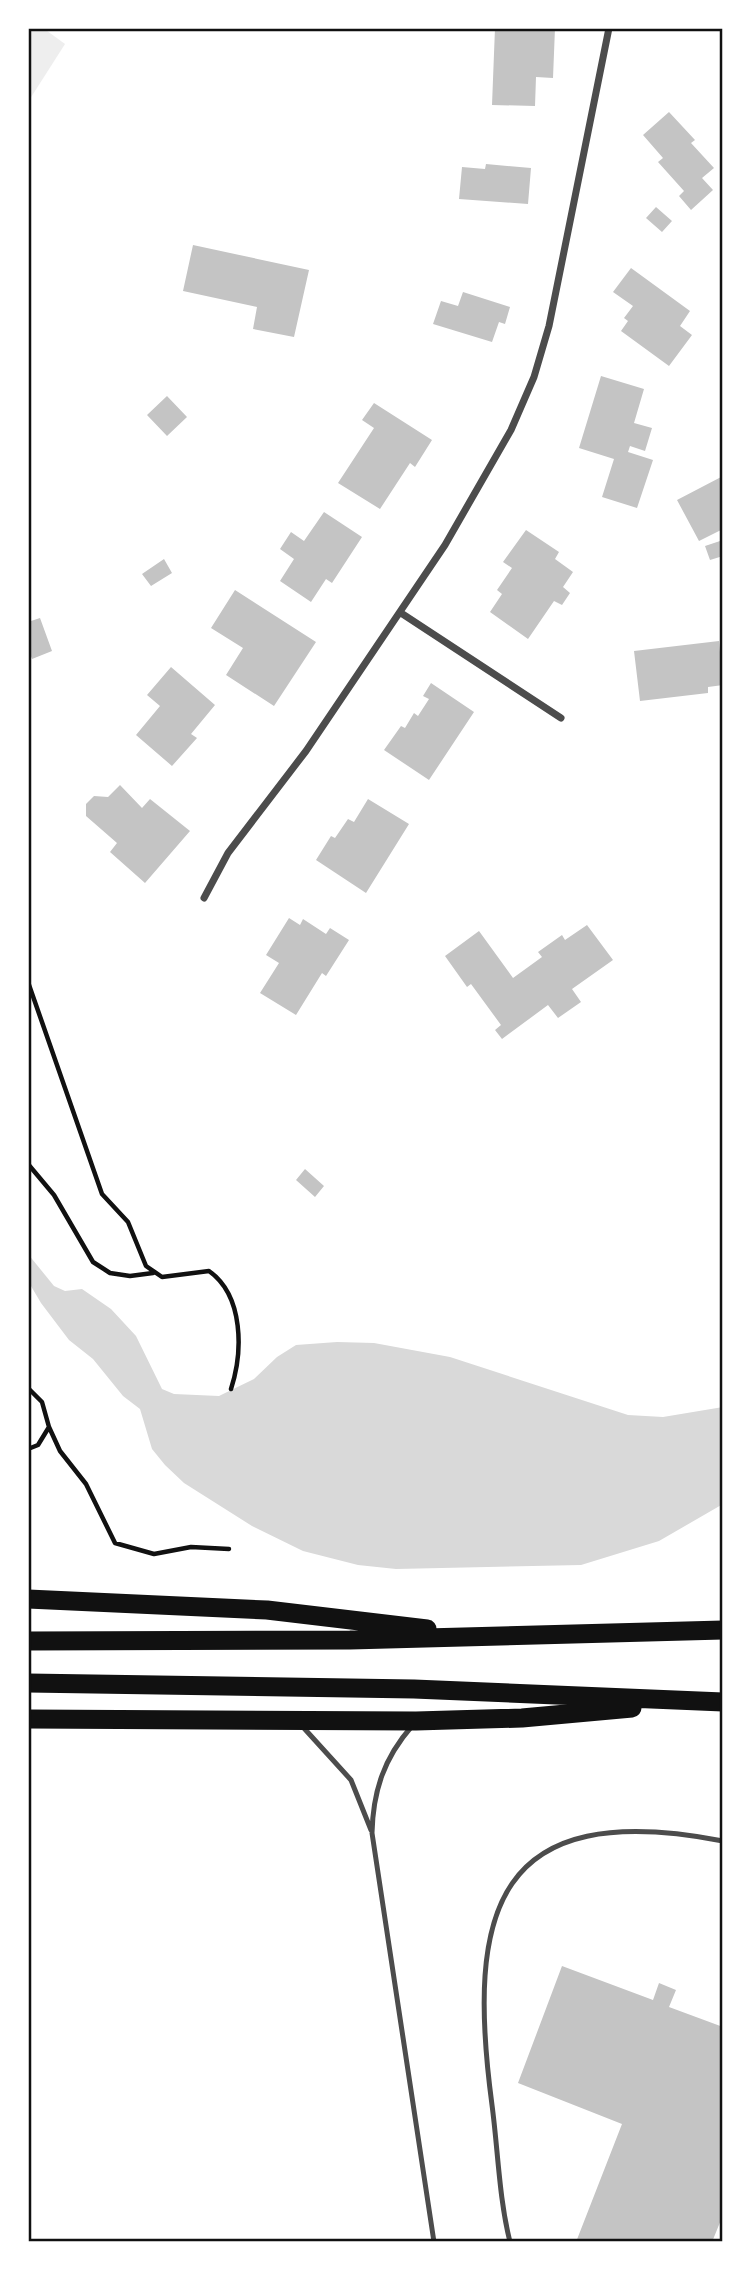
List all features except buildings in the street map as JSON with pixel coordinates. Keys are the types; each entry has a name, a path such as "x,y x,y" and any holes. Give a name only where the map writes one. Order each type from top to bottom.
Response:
{"highway":[{"path":"28,1599 289,1612 490,1637"},
{"path":"28,1641 490,1637 723,1630"},
{"path":"28,1683 414,1689 714,1701"},
{"path":"28,1719 416,1721 522,1718 714,1701"}],"street":[{"path":"204,898 228,853 299,761 401,613 488,475 534,377 549,326 609,28"},
{"path":"401,613 561,718"}],"lane":[{"path":"295,1721 327,1750 351,1780 372,1833"},
{"path":"416,1721 400,1740 382,1770 373,1809 372,1833 434,2242"},
{"path":"510,2242 483,2027 488,1945 503,1896 521,1869 550,1848 567,1842 651,1833 723,1841"}],"path":[{"path":"28,982 102,1194 128,1222 145,1266 162,1277 209,1272 222,1281 232,1304 240,1342 239,1364 231,1389"},
{"path":"28,1164 54,1195 93,1262 110,1273 130,1276 153,1273"},
{"path":"28,1388 42,1402 60,1451 86,1484 116,1543 154,1554 191,1547 229,1549"},
{"path":"28,1449 38,1445 49,1427"}],"shaded area":[{"path":"28,28 43,28 65,44 28,102"},
{"path":"28,1254 54,1286 65,1291 82,1289 111,1309 136,1336 162,1389 174,1394 219,1396 254,1379 277,1357 296,1345 337,1342 374,1343 450,1357 628,1415 663,1417 723,1407 723,1504 659,1541 581,1565 396,1569 358,1565 303,1551 252,1526 184,1483 165,1465 152,1449 140,1409 123,1396 93,1359 69,1340 41,1303 28,1281"}]}
